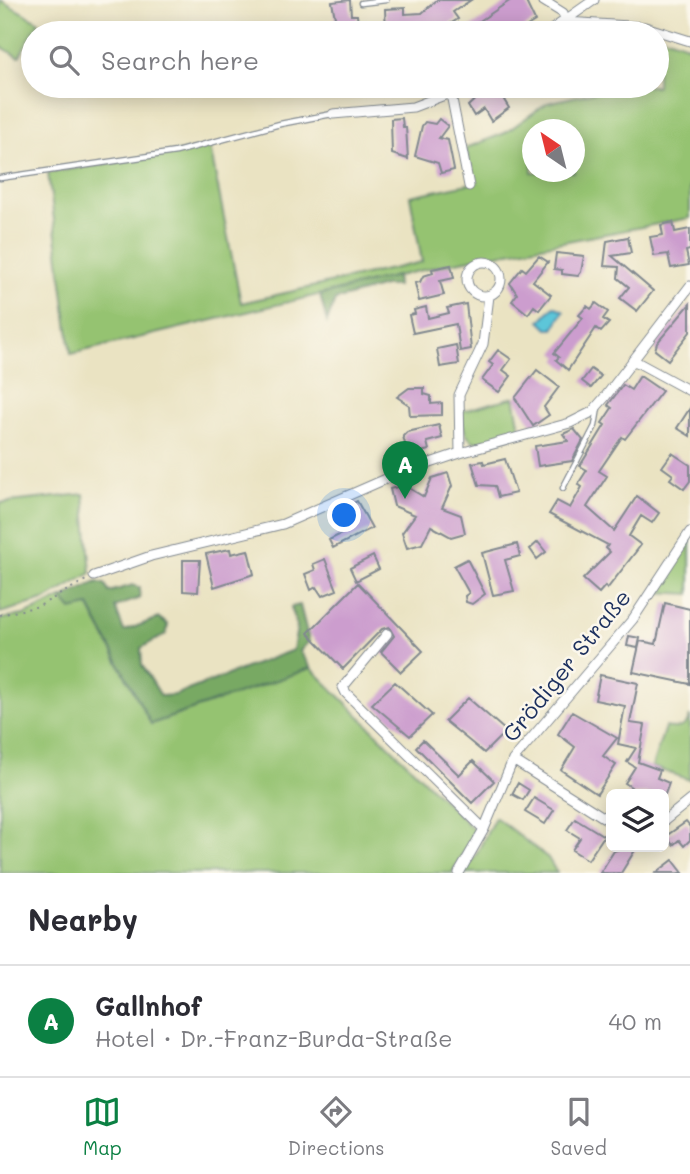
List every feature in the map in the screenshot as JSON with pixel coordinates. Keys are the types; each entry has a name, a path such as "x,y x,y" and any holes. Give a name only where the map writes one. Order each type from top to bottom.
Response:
{"street":[{"path":"542,0 563,13 566,21"},
{"path":"567,21 594,0"},
{"path":"669,34 690,41"},
{"path":"333,114 413,107 439,98"},
{"path":"452,98 469,186"},
{"path":"94,576 151,556 283,524 396,474 460,453 570,423 592,412 690,286"},
{"path":"460,453 457,428 458,395 483,344 489,296"},
{"path":"632,360 690,391"},
{"name":"Grödiger Straße","path":"459,873 484,829 513,760 633,619 690,532"},
{"path":"387,634 343,687 346,694 484,829"},
{"path":"513,760 606,819"},
{"path":"669,817 690,800"}],"lane":[{"path":"361,3 386,0"},
{"path":"0,178 176,152 280,124 333,114"},
{"path":"563,488 594,426 599,404"}],"path":[{"path":"0,615 38,607 94,576"}],"green space":[{"path":"0,0 37,21 21,21 19,57 0,46"},
{"path":"669,39 690,46 690,218 456,262 71,354 48,173 210,147 241,303 422,262 410,196 473,183 466,148 505,133 522,121 522,182 585,182 585,119 525,119 547,103 569,98 669,98"},
{"path":"396,276 397,286 384,286 335,300 327,322 320,295"},
{"path":"514,397 521,433 489,442 472,441 463,426 462,411"},
{"path":"84,494 91,573 47,599 0,613 0,503"},
{"path":"690,539 690,594 656,592"},
{"path":"97,582 105,584 109,592 133,585 140,588 140,598 115,607 124,631 159,618 168,625 166,634 141,648 142,665 161,696 175,695 293,650 297,627 291,607 300,605 309,641 300,651 311,668 151,724 89,606 72,610 62,598"},
{"path":"62,598 72,609 88,605 151,724 311,668 476,832 452,873 0,873 0,619 24,615"},
{"path":"690,716 690,780 652,767 665,727 680,727"},
{"path":"495,817 548,858 557,873 462,873 476,855"}],"water":[{"path":"554,306 564,311 553,329 548,329 540,321"}],"building":[{"path":"350,0 351,15 357,15 358,21 336,21 332,2"},
{"path":"437,0 471,0 453,12 458,19 455,21 386,21 385,9 405,8 405,14 422,13"},
{"path":"511,0 525,0 535,21 480,21"},
{"path":"477,98 507,98 504,100 509,108 491,121 484,109 474,116 468,106"},
{"path":"402,118 403,127 406,127 408,159 392,154 391,119"},
{"path":"439,119 448,126 439,138 448,140 454,170 441,173 438,163 415,156 422,126 425,122 435,124"},
{"path":"673,222 675,232 690,229 690,250 686,251 689,265 671,268 668,254 654,256 650,237 663,235 661,225"},
{"path":"628,237 631,253 612,256 653,291 637,311 620,298 629,287 618,278 619,267 604,266 607,241"},
{"path":"556,253 584,256 578,276 562,274 562,270 554,269"},
{"path":"539,256 548,262 533,281 551,295 539,310 534,306 528,314 512,301 517,294 510,283 522,268 526,271"},
{"path":"451,265 454,278 440,281 444,295 419,301 415,283 420,282 423,276 433,273 432,269"},
{"path":"596,303 608,312 603,319 609,323 601,332 596,328 568,370 556,360 559,357 554,353 583,318 579,315 587,306 591,309"},
{"path":"466,304 471,349 460,351 456,324 413,333 409,315 415,314 414,310 426,307 428,318 449,313 447,308"},
{"path":"690,304 690,332 668,360 655,350 657,343"},
{"path":"456,345 459,364 440,367 437,349"},
{"path":"498,350 511,359 503,370 511,376 499,392 482,380 493,365 489,362"},
{"path":"591,369 601,376 591,388 582,381"},
{"path":"537,370 559,387 544,407 549,415 533,426 515,398"},
{"path":"640,376 662,391 625,439 622,437 599,471 607,476 587,507 614,531 637,496 659,513 652,523 641,516 629,536 641,545 607,589 605,586 599,593 583,579 610,552 606,548 608,545 549,514 557,501 570,508 582,487 578,484 587,470 580,466 605,425 602,423 612,408 608,405 623,385 631,390"},
{"path":"409,388 424,388 424,394 431,396 431,404 442,403 442,415 410,416 409,405 397,397"},
{"path":"690,408 690,436 677,428"},
{"path":"439,425 442,438 427,442 429,450 412,454 410,447 406,448 403,436 407,432"},
{"path":"574,429 583,440 572,461 538,466 535,446 568,441 563,434"},
{"path":"672,453 690,465 690,481 684,489 670,479 673,475 662,467"},
{"path":"505,459 516,493 498,497 495,486 479,485 472,463 483,461 484,464"},
{"path":"448,473 452,486 442,508 461,515 465,533 451,537 431,526 422,544 407,548 402,533 415,515 394,506 390,489 404,485 424,497 432,478"},
{"path":"357,501 372,528 333,548 329,540 347,531 337,512"},
{"path":"538,542 546,552 537,559 530,549"},
{"path":"517,544 520,556 505,560 514,591 493,595 482,553"},
{"path":"230,549 231,554 248,550 254,574 214,587 206,554"},
{"path":"373,556 379,569 356,581 350,568"},
{"path":"325,559 337,590 322,596 316,587 311,590 305,574 315,570 313,564"},
{"path":"467,559 485,594 472,604 466,602 465,596 469,593 454,566"},
{"path":"183,560 200,560 198,592 183,591"},
{"path":"358,583 423,651 401,672 381,652 394,636 389,627 382,629 343,669 308,633"},
{"path":"665,603 690,609 690,684 633,672 640,641 656,644"},
{"path":"629,636 640,638 638,648 627,646"},
{"path":"600,675 638,683 630,723 645,725 638,762 660,770 657,778 669,783 667,789 630,789 631,787 625,783 635,767 627,762 636,748 618,744 625,706 595,700"},
{"path":"395,682 432,715 410,736 372,704"},
{"path":"468,698 506,731 484,753 445,721"},
{"path":"572,712 617,738 603,756 616,765 597,794 561,770 575,747 558,734"},
{"path":"423,740 459,775 473,761 494,781 472,803 416,747"},
{"path":"518,783 529,790 523,800 512,794"},
{"path":"534,798 554,810 545,824 525,812"},
{"path":"575,818 604,836 588,860 572,850 580,838 567,830"},
{"path":"686,822 690,827 690,840 684,846 679,840 673,845 669,834"},
{"path":"613,852 634,852 621,873 600,873"},
{"path":"673,860 683,873 656,873"}],"place":[{"name":"Gallnhof","path":"405,499"}]}
